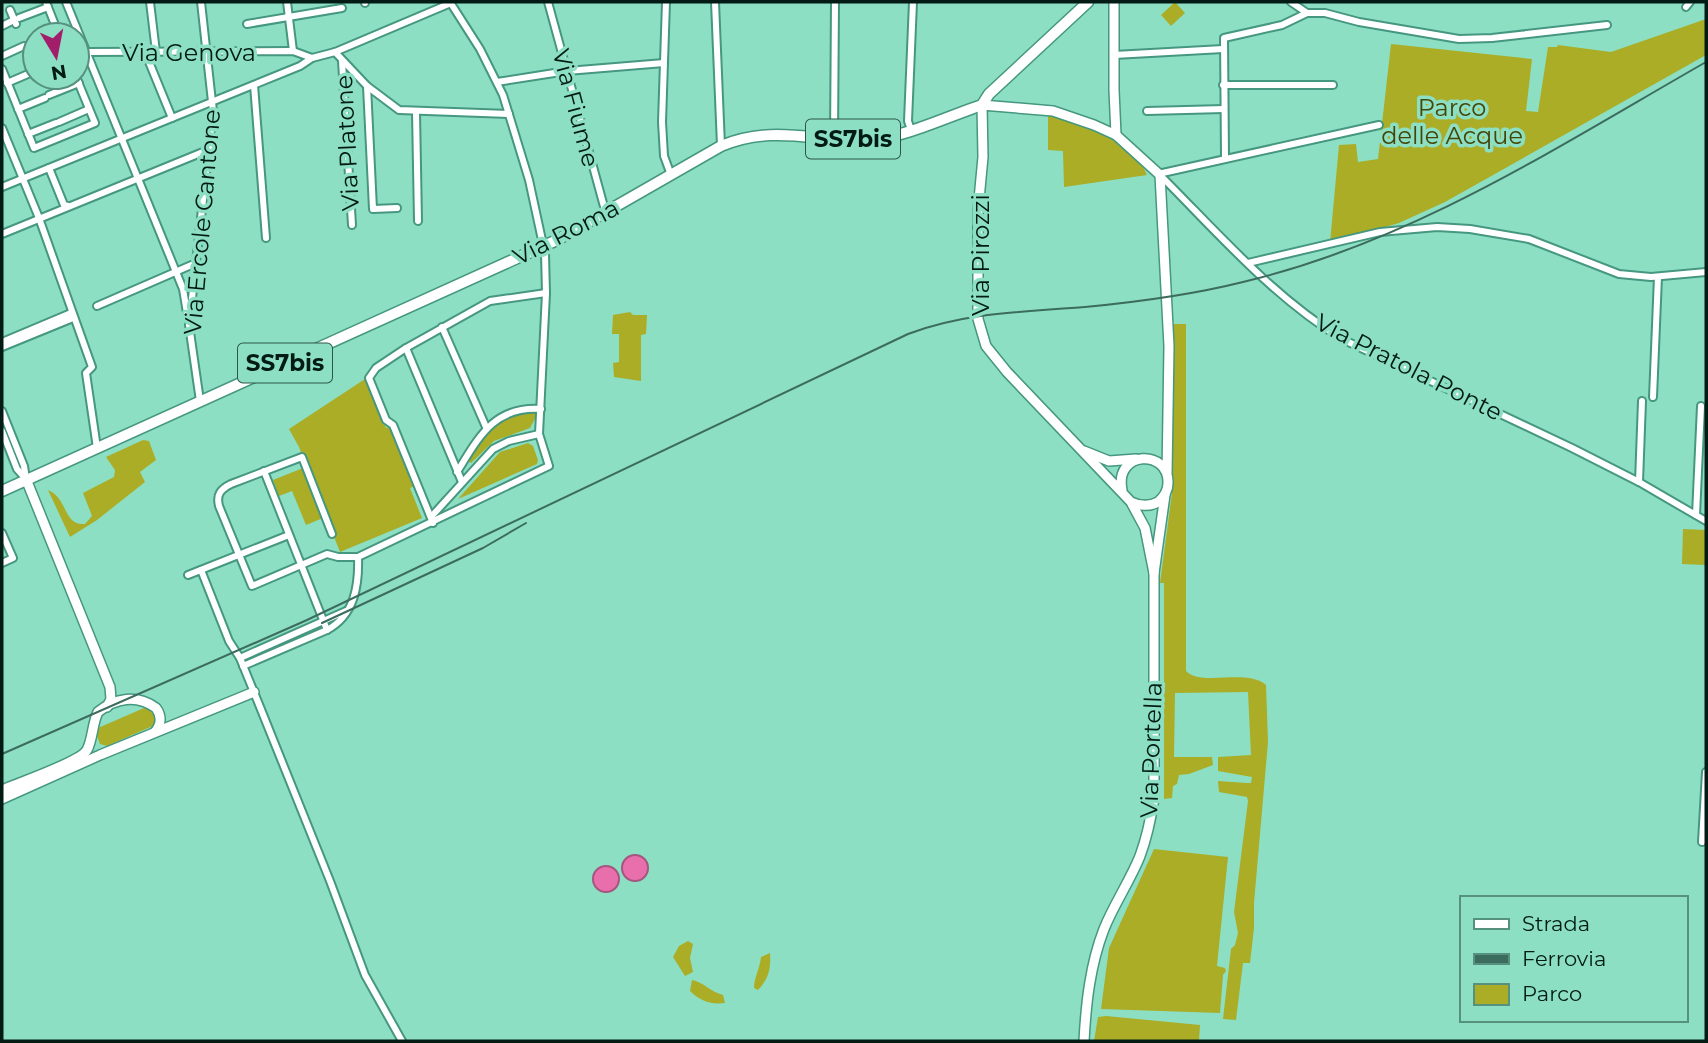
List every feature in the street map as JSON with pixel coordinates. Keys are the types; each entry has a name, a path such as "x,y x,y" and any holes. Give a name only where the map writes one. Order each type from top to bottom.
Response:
{"main road":[{"name":"Via Roma","path":"26,479 544,247 721,146 740,138 765,134 870,140 900,134 982,105 989,94 1088,2"},
{"path":"1114,2 1116,135"},
{"name":"Via Pratola Ponte","path":"982,105 1053,111 1116,135 1159,174"},
{"name":"Via Pirozzi","path":"982,105 978,318 983,339 1002,366 1084,451"},
{"name":"Via Portella","path":"1154,573 1167,475 1168,323 1159,174"},
{"path":"1084,451 1109,461 1153,460 1167,475"},
{"name":"Via Portella","path":"1084,451 1131,502 1145,528 1154,573 1154,781 1151,815 1139,858 1098,946 1089,986 1084,1041"},
{"path":"1122,490 1121,475 1125,468 1137,459"},
{"path":"26,479 110,687 118,697 125,699"},
{"name":"SS7bis","path":"2,491 26,479"},
{"path":"1131,502 1139,505 1154,504 1166,492"},
{"path":"107,707 111,699 110,687"},
{"path":"2,799 100,755 254,692"},
{"path":"2,790 83,755 88,749 96,715 125,699 147,703 167,718 180,722"},
{"path":"155,733 159,727 158,712"},
{"path":"90,739 100,755"}],"street":[{"path":"66,2 74,21"},
{"path":"150,2 156,51"},
{"name":"Via Ercole Cantone","path":"200,401 189,325 210,153 213,101 201,2"},
{"path":"287,2 293,51 312,58"},
{"path":"2,187 451,2 497,82 529,180 544,247 546,293 539,434 549,466 358,557 327,554 252,586 219,506 218,496 231,484 302,457 332,534"},
{"name":"Via Fiume","path":"548,2 606,214"},
{"path":"666,2 662,122 664,156 671,174"},
{"path":"715,2 721,146"},
{"path":"834,138 835,2"},
{"path":"911,130 908,121 913,2"},
{"path":"1291,2 1307,13"},
{"path":"2,26 47,4 52,21"},
{"path":"247,24 342,8"},
{"path":"10,10 16,21"},
{"path":"1225,158 1224,38 1282,25 1307,13 1325,13 1359,22 1459,39 1492,38 1607,25"},
{"path":"2,55 21,48"},
{"path":"1114,55 1223,49"},
{"name":"Via Genova","path":"91,52 293,51"},
{"path":"145,52 172,118"},
{"path":"335,52 367,86 388,104 400,110 509,114"},
{"name":"Via Platone","path":"342,61 352,225"},
{"path":"497,82 567,71 664,63"},
{"path":"91,64 183,289 189,325"},
{"path":"2,69 34,148 95,123 82,91"},
{"path":"7,83 21,77"},
{"path":"254,85 266,238"},
{"path":"1223,85 1333,85"},
{"path":"367,86 373,209 397,208"},
{"path":"18,109 58,91"},
{"path":"28,134 89,109"},
{"path":"1146,111 1224,109"},
{"path":"415,112 418,221"},
{"path":"1159,174 1379,125"},
{"path":"2,128 39,218 92,367 86,373 97,448"},
{"path":"2,234 136,178 203,152 210,153"},
{"path":"49,168 66,206"},
{"name":"Via Pratola Ponte","path":"1159,174 1248,263 1310,319 1342,339 1639,482 1706,521"},
{"path":"1248,263 1380,232 1437,227 1470,229 1529,239 1619,274 1658,277 1706,272"},
{"path":"97,306 196,263"},
{"path":"1653,397 1658,277"},
{"path":"183,289 195,284"},
{"path":"432,520 393,425 387,420 369,378 376,368 406,348 490,301 546,293"},
{"path":"2,342 72,315"},
{"path":"2,347 72,315"},
{"path":"442,327 486,427"},
{"path":"406,348 462,482"},
{"path":"1639,482 1642,401"},
{"path":"457,472 486,427 516,409 541,406"},
{"path":"1696,515 1702,406"},
{"path":"2,411 24,466 26,479"},
{"path":"2,431 17,469 26,479"},
{"path":"432,520 462,482 494,449 509,441 539,434"},
{"path":"264,471 327,630"},
{"path":"2,533 13,558 2,563"},
{"path":"188,575 289,535"},
{"path":"243,666 327,630 338,622 350,608 354,597 358,557"},
{"path":"201,570 229,641 240,658 254,692 365,975 402,1041"},
{"path":"240,658 350,608"},
{"path":"1702,842 1706,772"}],"green space":[{"path":"1175,2 1185,13 1171,26 1161,15"},
{"name":"Parco delle Acque","path":"1706,19 1706,55 1445,202 1399,223 1330,243 1339,145 1356,144 1358,162 1378,159 1391,44 1532,59 1526,111 1538,112 1548,47 1558,45 1611,52"},
{"path":"1048,113 1090,128 1118,143 1140,163 1147,175 1064,187 1063,151 1048,150"},
{"path":"630,312 633,315 647,315 646,334 641,335 641,381 614,377 613,363 619,362 619,334 612,334 613,315"},
{"path":"1173,324 1186,324 1186,671 1202,678 1248,678 1266,685 1268,742 1254,928 1250,963 1243,963 1236,1020 1223,1019 1231,949 1238,933 1234,912 1248,801 1247,797 1219,792 1218,781 1251,783 1252,777 1218,771 1218,757 1251,755 1248,692 1175,693 1174,757 1212,757 1213,765 1179,775 1177,784 1173,786 1172,798 1164,799 1164,583 1160,583 1172,493"},
{"path":"365,379 386,428 391,426 415,486 410,488 422,518 340,552 299,447 289,429"},
{"path":"519,411 536,412 530,428 494,441 471,463 467,460 489,428"},
{"path":"143,440 149,441 156,460 140,472 145,482 97,520 70,537 48,490 59,499 73,521 85,524 92,516 83,493 114,477 115,470 106,457"},
{"path":"528,443 533,446 537,464 458,499 500,452"},
{"path":"303,468 323,518 306,525 292,491 279,496 273,480"},
{"path":"1683,529 1706,530 1705,565 1682,564"},
{"path":"144,708 152,708 157,719 155,725 107,746 100,744 98,728"},
{"path":"1154,849 1228,857 1217,966 1225,968 1226,971 1223,975 1220,1013 1101,1009 1109,948"},
{"path":"688,941 693,944 690,958 693,972 685,976 673,957 679,946"},
{"path":"770,953 768,973 758,990 754,988 754,984 761,957"},
{"path":"692,980 723,995 725,1003 710,1003 698,997 690,991"},
{"path":"1098,1017 1200,1025 1199,1041 1094,1041"}],"shaded area":[{"path":"635,855 644,859 648,868 644,877 635,881 626,877 622,868 626,859"},
{"path":"606,866 615,870 619,879 615,888 606,892 597,888 593,879 597,870"}],"railway":[{"path":"2,754 307,620 908,334 974,317 1105,305 1184,294 1305,265 1366,243 1482,189 1706,62"},
{"path":"322,623 483,548 526,523"}]}
